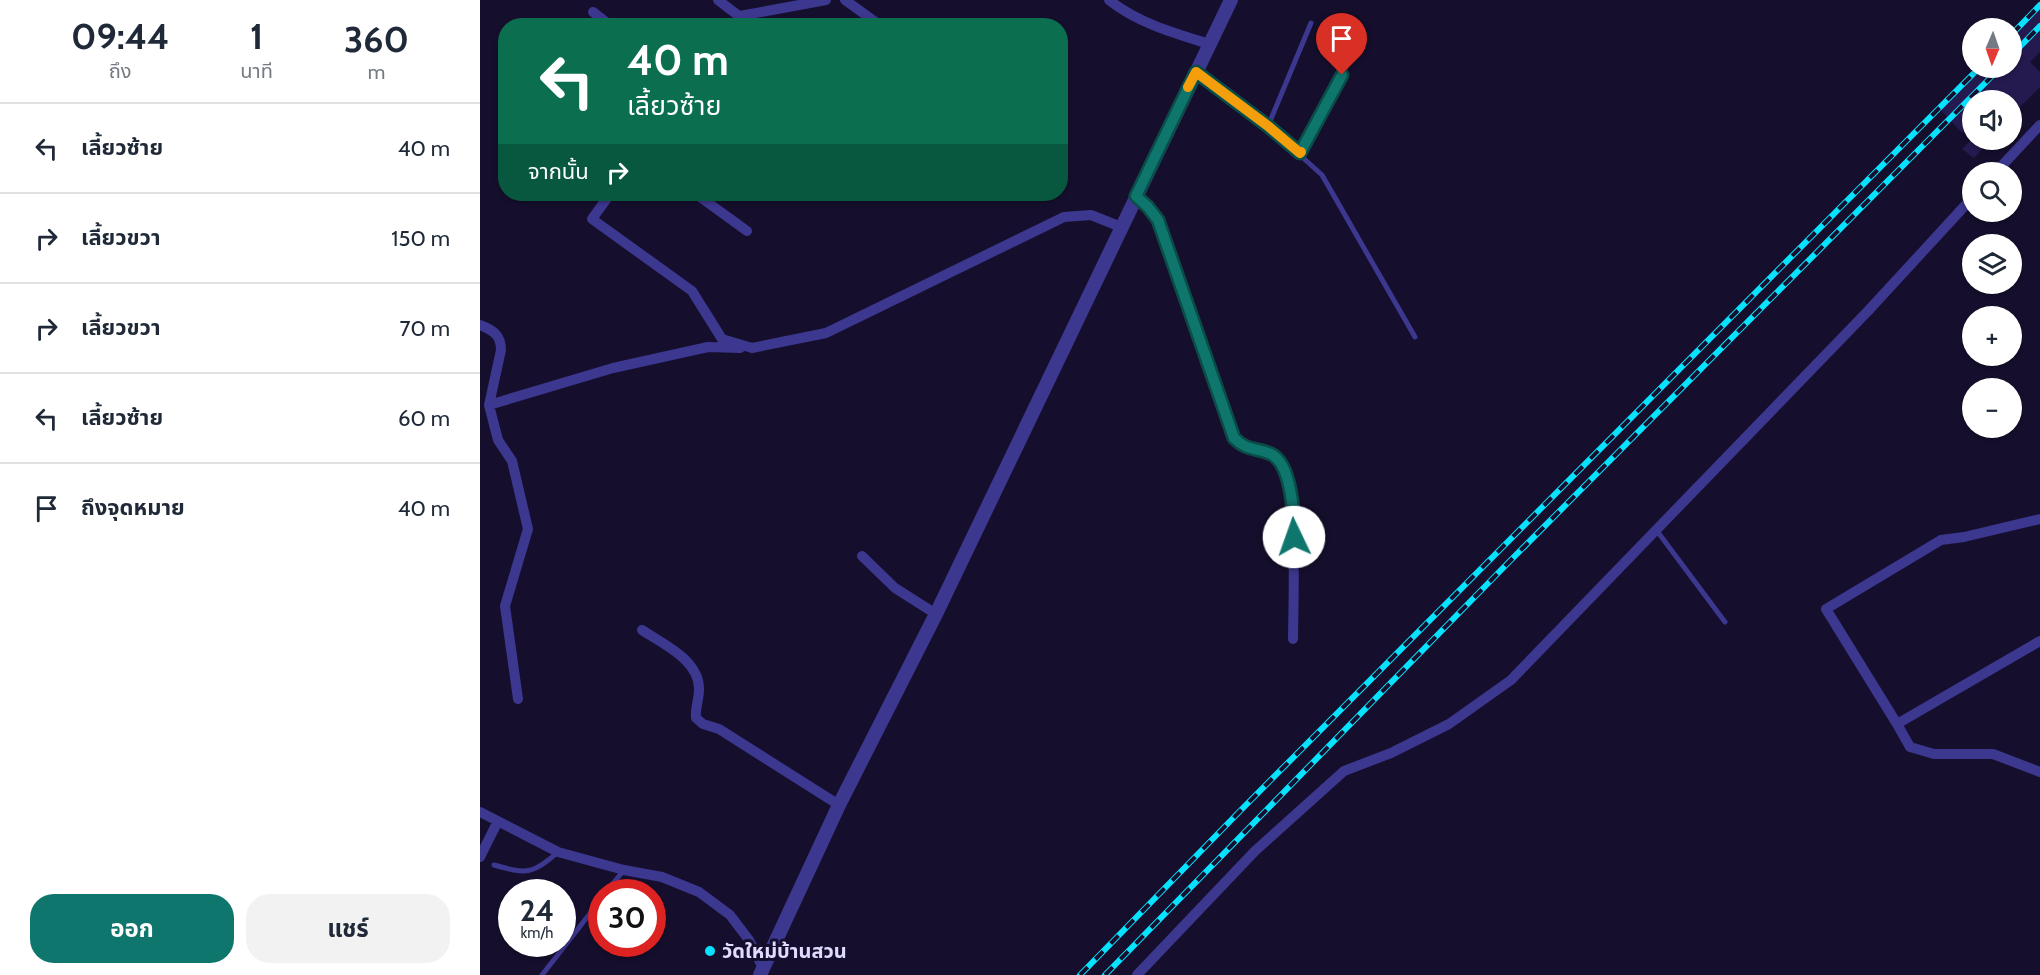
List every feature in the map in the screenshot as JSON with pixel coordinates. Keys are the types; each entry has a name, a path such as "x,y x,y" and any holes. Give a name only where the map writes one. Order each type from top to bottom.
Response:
{"street":[{"path":"718,0 734,18"},
{"path":"750,18 826,0"},
{"path":"845,0 870,18"},
{"path":"1109,0 1136,18 1209,44"},
{"path":"761,971 839,805 936,614 1231,0"},
{"path":"593,12 600,18"},
{"path":"2005,162 2040,125"},
{"path":"1136,196 1158,220 1234,438 1242,446 1270,453 1281,461 1286,473 1294,517 1293,639"},
{"path":"605,201 592,219 692,291 722,339 752,348"},
{"path":"706,201 747,231"},
{"path":"1137,975 1256,851 1344,771 1391,753 1449,723 1511,680 1868,311 1962,209"},
{"path":"489,405 634,363 708,347 752,348 826,333 1064,217 1091,214 1121,227"},
{"path":"480,325 497,334 501,341 489,405 498,440 512,461 528,529 505,606 518,699"},
{"path":"2040,519 1941,540 1826,609 1910,747 1934,754 1993,754 2040,772"},
{"path":"861,556 895,588 936,614"},
{"path":"642,630 690,664 699,690 696,718 703,724 719,729 839,805"},
{"path":"1896,724 2040,641"},
{"path":"480,812 497,823 558,852 624,870 662,877 699,892 730,915 749,940 761,971"},
{"path":"480,858 497,823"}],"lane":[{"path":"1300,153 1352,55 1351,36 1347,28 1335,18"},
{"path":"1268,126 1311,23"},
{"path":"1196,72 1268,126 1322,175 1414,337"},
{"path":"1657,531 1725,622"},
{"path":"494,865 512,870 534,870 558,852"},
{"path":"617,879 624,870"},
{"path":"542,975 588,916"}],"building":[{"path":"2040,8 2040,52 2030,62 2040,72 2040,87 2022,105 2022,90 1962,90 1962,133 1940,109 1972,78 2022,78 2022,27"},
{"path":"1963,150 1982,150 1974,158"}],"railway":[{"path":"2022,24 2040,5"},
{"path":"2022,45 2040,26"},
{"path":"1080,975 1240,811 1969,78"},
{"path":"1105,975 1503,568 1990,78"}],"slow traffic":[{"path":"1188,87 1196,72 1301,152"}],"place":[{"name":"วัดใหม่บ้านสวน","path":"710,951"}],"route":[{"path":"1294,537 1294,517 1286,473 1281,461 1270,453 1242,446 1234,438 1158,220 1136,196 1196,72 1300,153 1342,75"}]}
